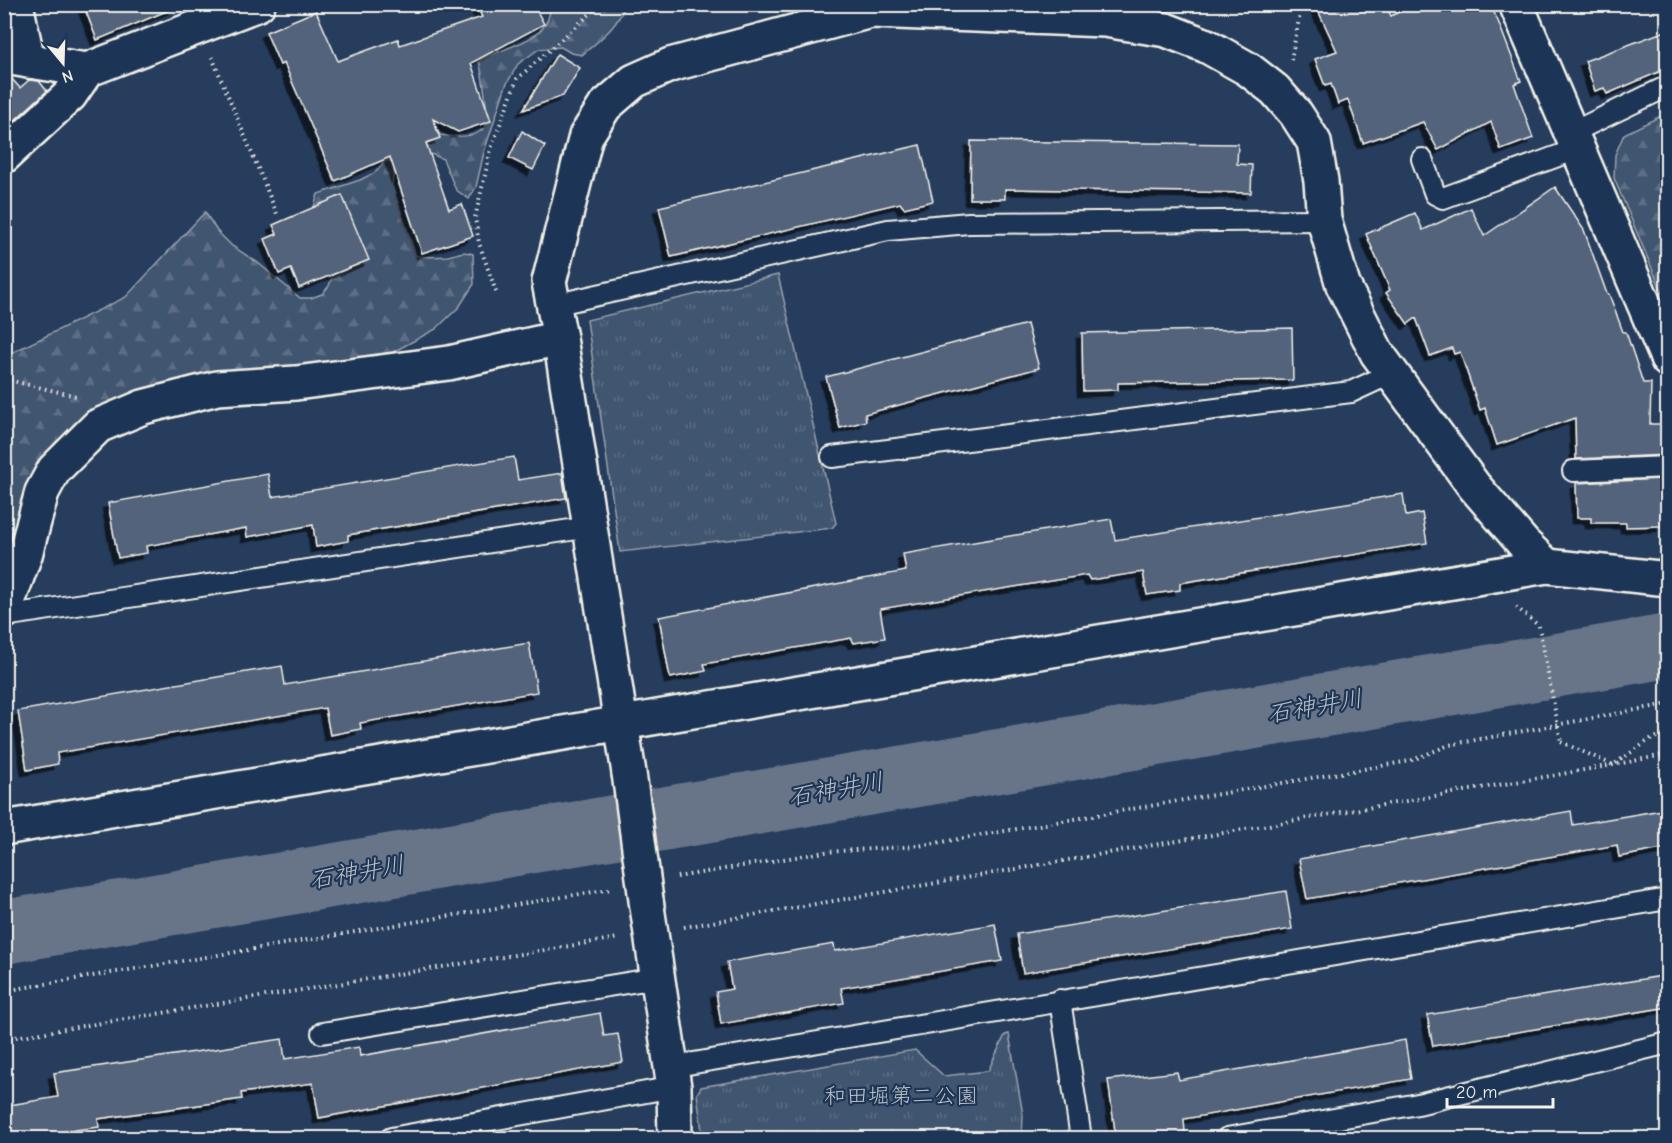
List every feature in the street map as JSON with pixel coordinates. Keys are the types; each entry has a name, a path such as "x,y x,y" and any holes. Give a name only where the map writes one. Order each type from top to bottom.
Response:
{"street":[{"path":"16,4 16,59 87,70 258,4"},
{"path":"1516,4 1668,360"},
{"path":"675,1138 672,1077 657,978 632,894 629,773 549,282 586,136 605,106 634,81 670,65 871,11 1105,20 1166,30 1207,46 1248,69 1275,90 1296,114 1314,142 1321,180 1324,220 1343,285 1377,353 1474,486 1524,544 1547,566"},
{"path":"4,156 70,95 87,70"},
{"path":"4,614 25,555 42,492 54,470 98,426 143,407 218,388 296,383 449,363 560,339"},
{"path":"4,828 1547,566 1668,579"}],"lane":[{"path":"1422,159 1435,194 1443,198 1574,141 1668,86"},
{"path":"553,305 888,230 969,223 1324,220"},
{"path":"832,457 1351,392 1392,373"},
{"path":"1573,471 1668,466"},
{"path":"4,614 590,527"},
{"path":"391,1138 672,1077 1060,1000 1668,899"},
{"path":"321,1033 657,978"},
{"path":"1060,1000 1081,1138"},
{"path":"1227,1138 1418,1104 1668,1043"}],"path":[{"path":"496,292 479,243 475,218 492,149 513,89 517,79 601,4"},
{"path":"1290,63 1302,4"},
{"path":"199,26 277,214"},
{"path":"4,379 84,398"},
{"path":"1510,602 1539,626 1562,742 1613,765"},
{"path":"675,878 825,852 918,846 1410,761 1449,745 1668,704"},
{"path":"1613,765 1652,738 1668,735"},
{"path":"684,927 1668,754"},
{"path":"4,992 632,894"},
{"path":"4,1039 626,936"}],"green space":[{"path":"552,5 625,5 613,27 582,55 571,53 561,47 539,49 518,64 506,85 484,152 476,187 469,199 456,190 443,159 431,154 408,161 394,170 392,185 416,256 448,256 463,252 473,254 474,284 459,307 436,329 393,352 85,423 5,591 5,356 126,297 205,212 217,231 232,246 257,262 300,298 311,298 322,294 329,286 334,270 314,207 318,194 360,180 376,172 384,162 396,158 432,119 440,135 469,135 482,130 488,117 479,61 534,36 546,23"},
{"path":"1667,113 1667,304 1614,178 1615,155 1624,134"},
{"path":"778,275 836,523 832,528 620,552 587,320"},
{"name":"和田堀第二公園","path":"1009,1034 1023,1115 1022,1138 703,1138 697,1094 701,1087 915,1050 944,1076 988,1071 1005,1035"}],"building":[{"path":"83,4 181,4 181,5 97,40"},
{"path":"476,4 533,4 544,24 471,63 491,121 458,132 433,119 440,138 426,143 449,209 462,204 473,236 422,253 390,157 335,181 284,63 280,65 266,32 316,11 338,61 398,39 400,45 482,17"},
{"path":"1315,4 1385,4 1391,16 1415,4 1490,4 1521,81 1514,84 1533,138 1501,150 1491,122 1438,150 1423,122 1363,143 1348,100 1338,104 1331,84 1325,86 1315,59 1337,51"},
{"path":"1668,30 1668,68 1607,94 1604,88 1595,91 1585,61"},
{"path":"557,54 580,68 563,96 523,110"},
{"path":"4,76 10,77 20,88 29,80 39,81 47,91 4,130"},
{"path":"522,131 545,146 533,170 509,158"},
{"path":"971,141 1238,144 1237,164 1252,165 1251,193 1005,189 1005,199 970,199"},
{"path":"920,145 933,201 904,208 900,203 671,257 659,207"},
{"path":"1555,187 1584,230 1607,294 1609,294 1623,332 1626,332 1643,383 1651,383 1650,424 1668,424 1668,455 1576,459 1575,418 1497,445 1485,408 1480,410 1460,352 1454,354 1452,348 1430,356 1416,318 1408,324 1386,293 1390,290 1366,234 1415,213 1423,230 1471,208 1484,236"},
{"path":"342,195 369,260 299,288 291,269 279,274 265,239 277,234 273,225"},
{"path":"1027,324 1039,368 865,414 866,421 840,428 826,377"},
{"path":"1292,328 1293,380 1118,383 1118,390 1083,391 1082,333"},
{"path":"514,457 518,480 562,473 566,498 348,535 348,541 316,547 313,525 247,537 246,528 146,546 147,553 118,558 108,503 268,474 272,497"},
{"path":"1661,479 1662,526 1626,527 1626,523 1591,523 1591,518 1577,518 1576,483"},
{"path":"1403,494 1406,516 1422,513 1427,543 1180,583 1180,590 1147,595 1143,572 1090,580 1087,575 880,609 885,638 854,643 851,638 704,664 706,671 670,678 659,617 906,571 903,554 1111,519 1115,540"},
{"path":"529,643 537,692 360,723 361,729 330,735 325,708 57,753 58,764 27,770 18,711 282,666 285,685"},
{"path":"1668,809 1668,848 1619,857 1617,845 1307,899 1299,859 1571,811 1573,825"},
{"path":"1286,891 1292,929 1023,973 1017,934"},
{"path":"995,924 1002,961 841,988 844,1003 721,1024 716,992 732,989 727,962 834,944 835,951"},
{"path":"1668,975 1668,1007 1433,1046 1427,1015"},
{"path":"600,1013 604,1036 618,1034 623,1062 319,1118 313,1083 241,1093 242,1099 98,1119 99,1127 60,1132 61,1138 4,1138 4,1106 58,1097 54,1073 282,1039 285,1059 359,1047 360,1056"},
{"path":"1405,1040 1411,1079 1184,1119 1185,1133 1143,1138 1116,1138 1108,1080 1177,1072 1179,1080"}],"waterway":[{"name":"石神井川","path":"4,932 1668,646"}]}
